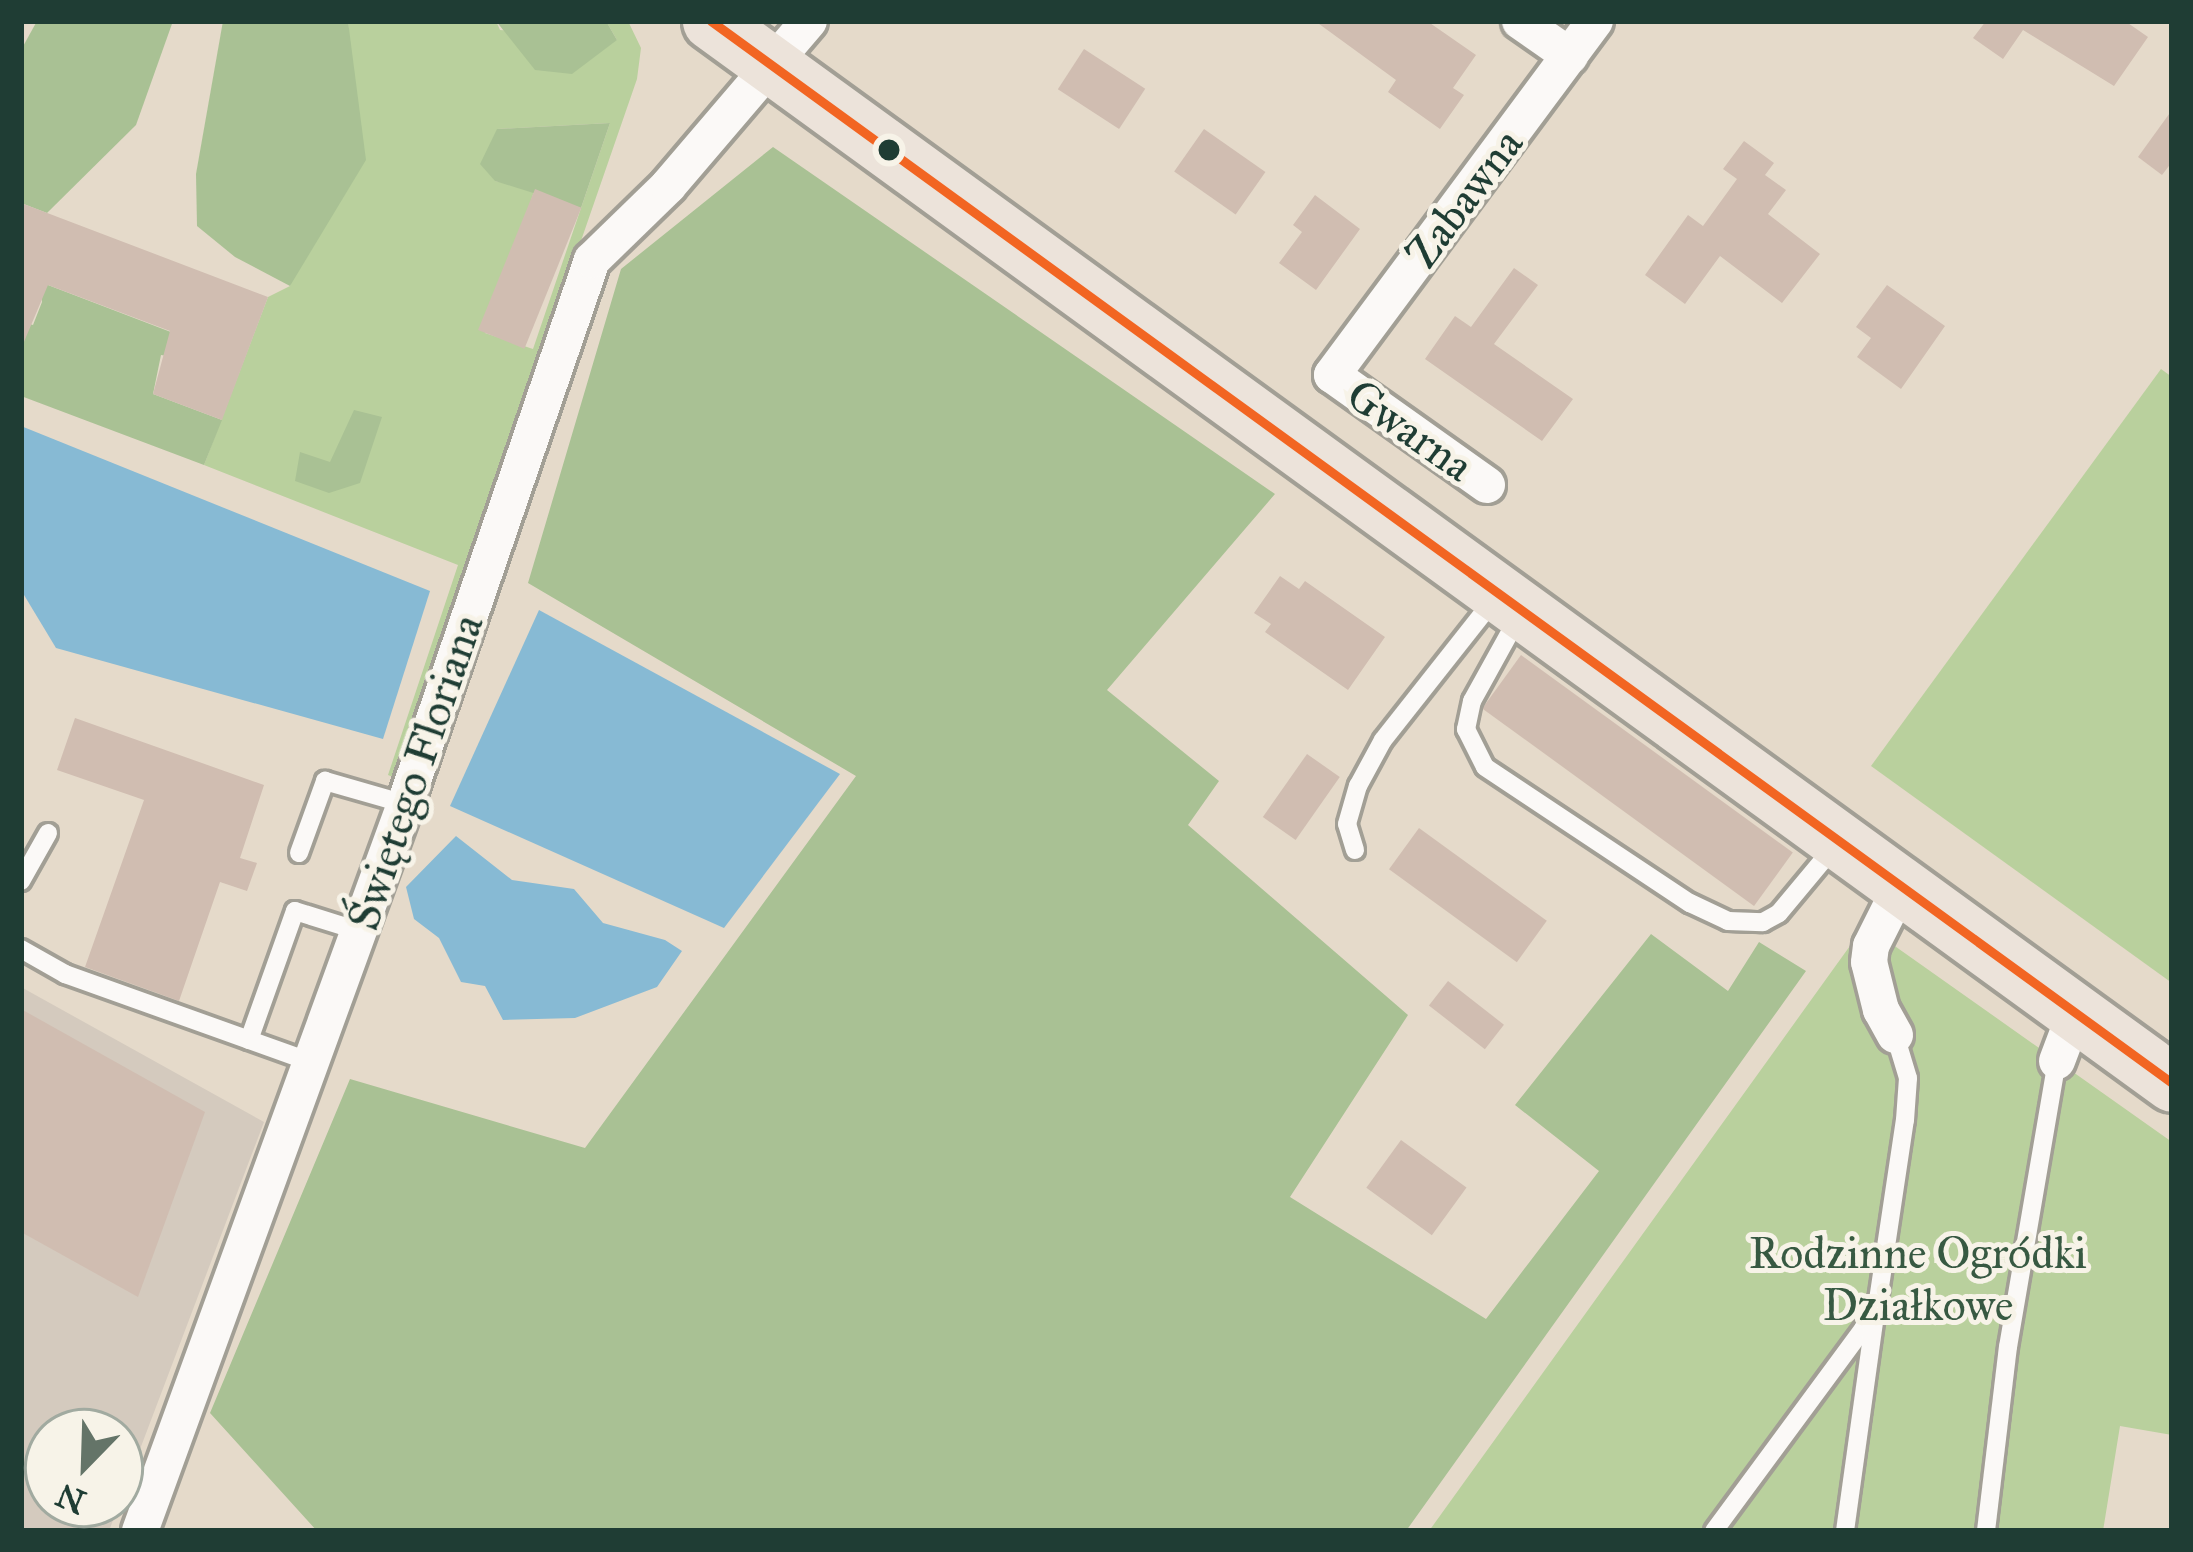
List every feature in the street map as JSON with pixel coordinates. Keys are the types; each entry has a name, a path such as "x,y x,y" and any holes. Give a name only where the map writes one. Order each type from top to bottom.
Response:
{"main road":[{"path":"711,21 1901,886 2066,1037 2172,1083"}],"street":[{"name":"Świętego Floriana","path":"140,1531 405,804 592,260 668,186 808,21"},
{"path":"1520,21 1570,56"},
{"name":"Zabawna","path":"1333,375 1595,21"},
{"name":"Gwarna","path":"1333,375 1487,485"},
{"path":"1895,1035 1881,1010 1869,962 1871,946 1901,886"}],"lane":[{"path":"1510,603 1466,729 1485,767 1690,903 1728,921 1763,922 1779,913 1839,842"},
{"path":"1355,850 1347,824 1358,786 1383,740 1510,603"},
{"path":"299,853 326,781 405,804"},
{"path":"21,881 48,833"},
{"path":"249,1040 296,911 359,932"},
{"path":"21,949 65,974 311,1062"},
{"path":"1845,1531 1905,1120 1908,1078 1895,1035"},
{"path":"1986,1531 2008,1347 2066,1037"},
{"path":"1714,1531 1863,1329 1877,1300"}],"shaded area":[{"path":"21,987 264,1122 144,1439 144,1408 24,1408 24,1528 109,1531 21,1531"}],"green space":[{"path":"37,21 173,21 136,125 47,213 21,203 21,50"},
{"path":"223,21 348,21 366,160 290,286 235,257 197,226 196,174"},
{"path":"348,21 496,21 500,30 617,40 606,21 628,21 641,48 637,79 395,778 388,775 458,565 204,465 268,297 290,286 352,77","holes":["610,123 533,349 485,333 535,189 495,181 497,129"]},
{"path":"496,21 606,21 617,40 572,74 535,70"},
{"path":"610,123 581,208 495,181 480,164 497,129"},
{"path":"773,147 1275,494 1107,690 1219,781 1188,825 1408,1015 1290,1197 1486,1319 1599,1171 1515,1105 1651,934 1728,991 1759,942 1806,971 1406,1531 317,1531 210,1413 350,1079 585,1148 856,776 528,583 621,269"},
{"path":"40,282 176,334 168,356 161,355 153,394 222,420 204,465 21,396 21,328 23,322 33,325 42,302"},
{"path":"2161,369 2172,377 2172,983 1871,766"},
{"path":"354,410 382,417 360,483 329,493 295,481 300,452 330,462"},
{"name":"Rodzinne Ogródki Działkowe","path":"1865,925 2172,1142 2172,1435 2120,1426 2103,1531 1429,1531"}],"water":[{"path":"21,426 430,591 383,739 56,648 21,590"},
{"path":"539,610 840,774 724,928 450,806"},
{"path":"456,836 512,880 574,889 603,923 665,940 682,951 657,987 575,1018 503,1020 485,986 461,982 439,938 414,919 406,887"}],"building":[{"path":"1315,21 1427,21 1476,55 1453,88 1464,95 1440,129 1388,92 1396,80"},
{"path":"1986,21 2125,21 2148,37 2114,86 2023,30 2003,59 1973,38"},
{"path":"1084,49 1145,89 1119,129 1058,89"},
{"path":"2172,110 2172,162 2162,175 2138,157"},
{"path":"1204,129 1265,172 1236,215 1174,172"},
{"path":"1744,141 1774,163 1765,175 1786,190 1768,214 1820,254 1782,303 1720,256 1685,304 1645,275 1688,215 1703,226 1737,179 1723,169"},
{"path":"535,189 581,208 524,349 478,330"},
{"path":"1315,195 1360,229 1316,290 1279,263 1302,232 1293,225"},
{"path":"21,203 268,297 222,420 153,394 170,331 48,285 21,349"},
{"path":"1514,268 1538,285 1494,344 1573,399 1542,441 1425,359 1455,316 1471,327"},
{"path":"1887,285 1945,326 1901,389 1857,357 1871,338 1856,327"},
{"path":"1280,576 1299,589 1305,581 1385,637 1348,690 1265,632 1271,624 1254,613"},
{"path":"1521,655 1793,852 1754,906 1482,708"},
{"path":"75,718 264,785 240,858 257,863 247,891 220,882 179,1001 85,967 144,800 57,770"},
{"path":"1307,754 1340,777 1296,840 1263,817"},
{"path":"1419,828 1547,921 1517,962 1389,869"},
{"path":"1448,981 1504,1025 1485,1049 1429,1005"},
{"path":"21,1009 205,1112 138,1297 21,1232"},
{"path":"1401,1140 1467,1188 1432,1235 1366,1188"}],"transit line":[{"path":"711,21 2172,1083"}]}
